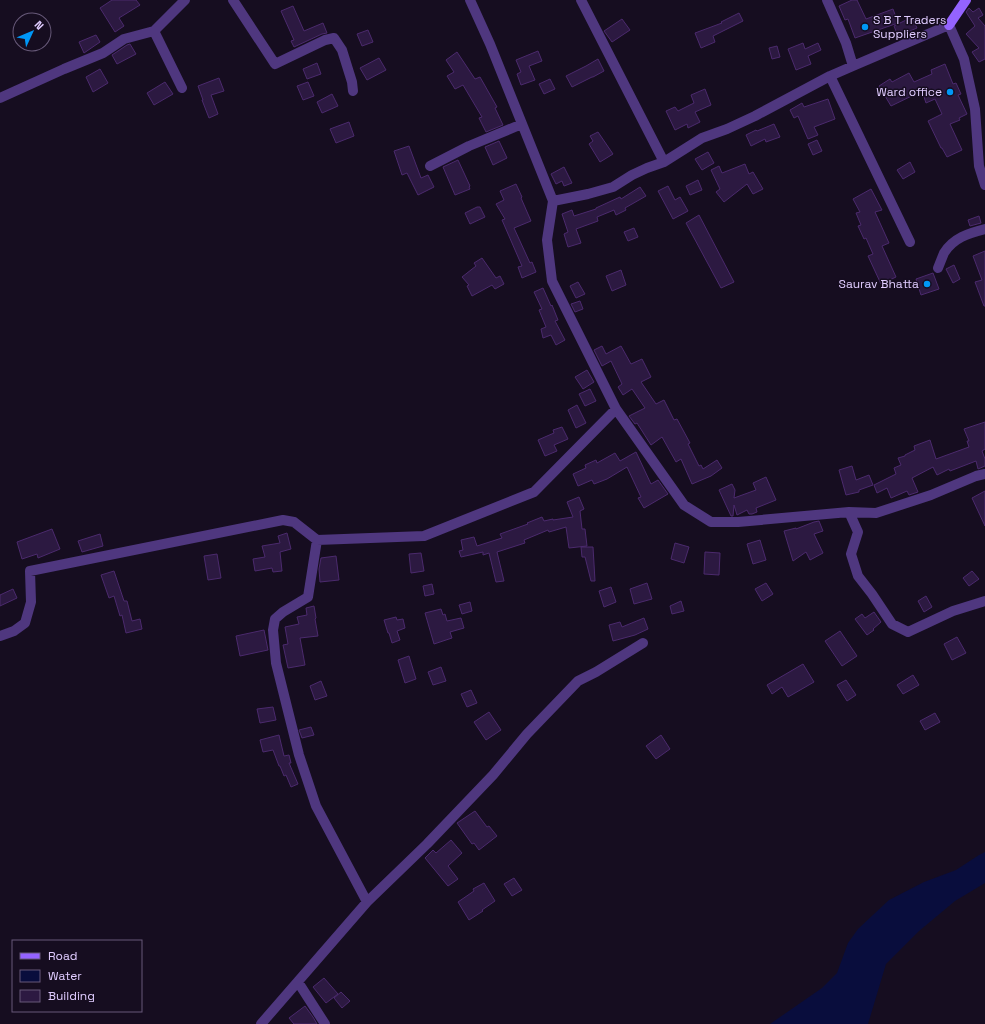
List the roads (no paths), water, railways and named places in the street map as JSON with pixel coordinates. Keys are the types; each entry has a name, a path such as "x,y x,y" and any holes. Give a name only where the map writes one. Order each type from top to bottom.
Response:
{"main road":[{"path":"949,25 966,0"}],"street":[{"path":"0,98 103,53 124,39 154,30 185,0"},
{"path":"233,0 275,64 325,40 334,38 342,50 352,82 353,91"},
{"path":"470,0 490,44 553,201 547,240 552,281 616,409 684,506 711,522 738,522 850,512 876,513 931,495 976,476 985,474"},
{"path":"581,0 664,162"},
{"path":"827,0 846,43 853,66"},
{"path":"553,201 613,187 632,175 664,162 702,138 727,129 755,116 830,76 949,25 964,59 975,109 979,166 985,185"},
{"path":"154,30 182,88"},
{"path":"830,76 910,242"},
{"path":"430,166 469,146 522,124"},
{"path":"938,268 945,252 955,241 968,233 985,229"},
{"path":"0,636 14,631 25,623 30,602 30,571 283,520 294,522 317,540 424,536 534,492 616,409"},
{"path":"850,512 858,532 850,554 858,576 892,624 908,632 953,611 985,601"},
{"path":"317,540 308,597 283,612 275,619 273,630 276,663 299,755 316,806 367,902"},
{"path":"261,1024 367,902 427,844 493,775 527,734 578,681 596,672 643,643"},
{"path":"298,982 325,1024"}],"water":[{"path":"985,852 985,883 955,901 919,931 886,964 868,1024 770,1024 822,988 837,973 848,943 858,929 889,900 924,882 956,870"}],"place":[{"name":"S B T Traders Suppliers","path":"865,27"},
{"name":"Ward office","path":"950,92"},
{"name":"Saurav Bhatta","path":"927,284"}]}
